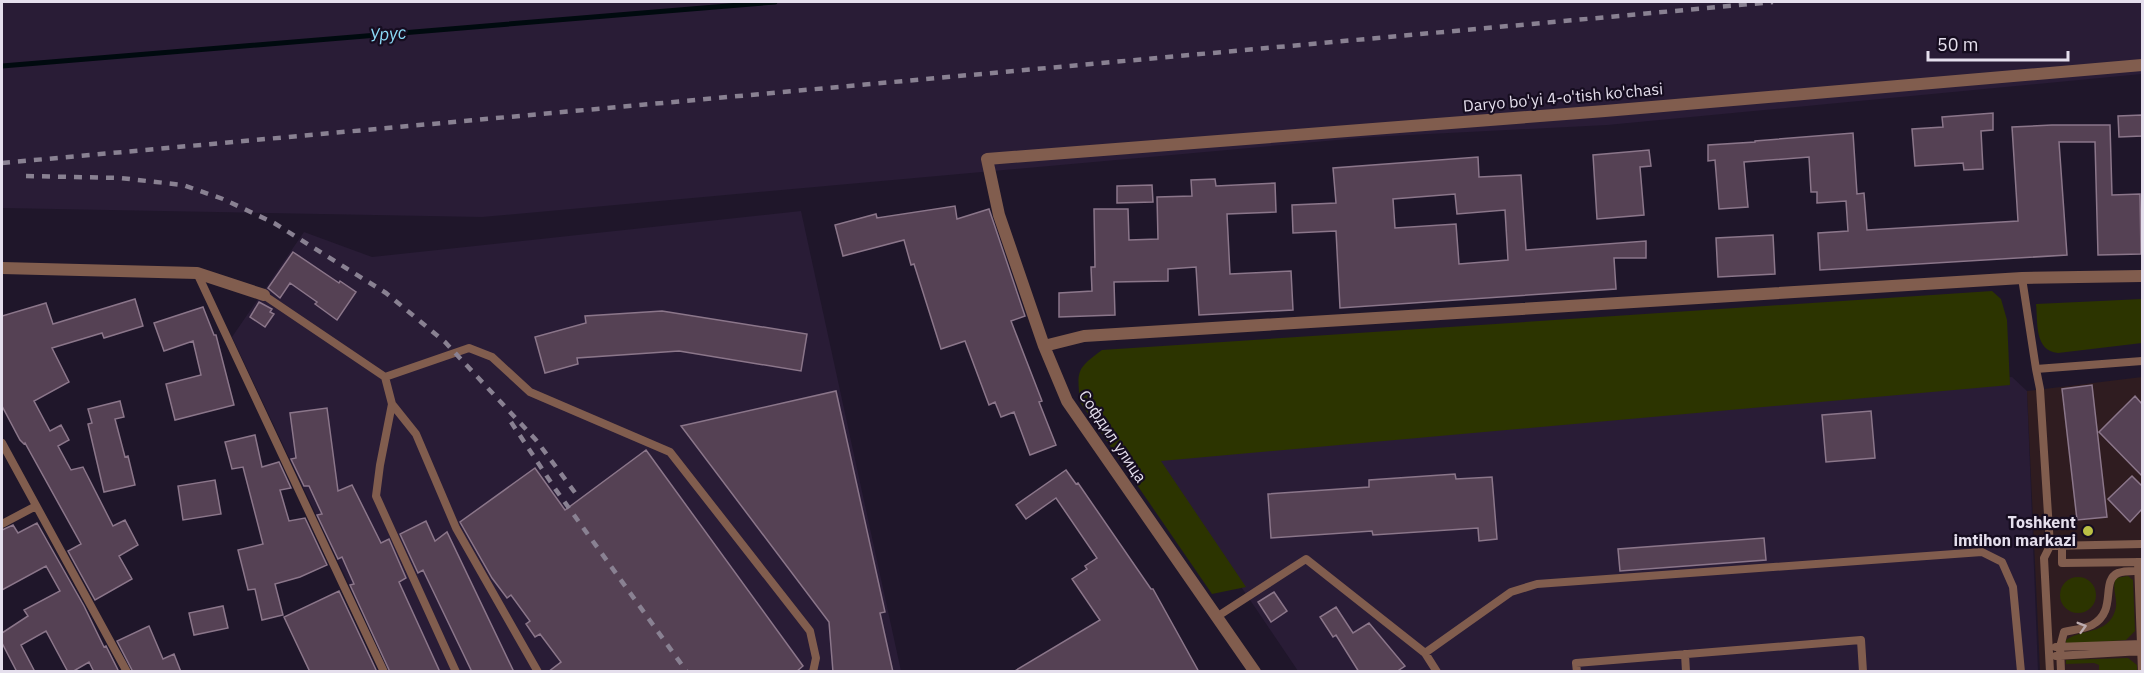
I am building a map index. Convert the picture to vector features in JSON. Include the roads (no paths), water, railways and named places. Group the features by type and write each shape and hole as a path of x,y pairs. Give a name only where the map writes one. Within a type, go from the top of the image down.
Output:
{"street":[{"name":"Daryo bo'yi 4-o'tish ko'chasi","path":"987,159 1593,112 2142,65"},
{"name":"Софдил улица","path":"987,159 999,215 1044,346 1067,401 1255,672"},
{"path":"2,268 197,273 266,296"},
{"path":"1044,346 1084,336 2022,278 2142,276"}],"lane":[{"path":"197,273 384,672"},
{"path":"2022,278 2040,389 2050,546 2044,558 2050,672"},
{"path":"266,296 385,377 392,404 416,434 456,528 538,672"},
{"path":"385,377 469,348 492,357 530,392 670,453 810,631 816,658 813,672"},
{"path":"2036,369 2142,361"},
{"path":"392,404 376,495 456,672"},
{"path":"2,443 126,672"},
{"path":"2,524 36,506"},
{"path":"2050,546 2142,544"},
{"path":"2062,547 2062,563 2140,566"},
{"path":"1425,653 1511,592 1537,584 1982,552 2001,562 2013,587 2021,672"},
{"path":"1218,616 1306,559 1425,653 1437,672"},
{"path":"2140,566 2142,672"},
{"path":"2061,672 2060,652 2064,633 2091,625 2106,611 2111,579 2119,573 2140,566"},
{"path":"1577,672 1576,663 1861,640 1863,672"},
{"path":"2049,652 2142,648"},
{"path":"1685,654 1686,672"}],"waterway":[{"name":"Урус","path":"2,66 775,2"}],"railway":[{"path":"2,163 1773,2"},
{"path":"26,176 120,178 183,185 223,199 274,223 386,293 445,342 536,440 579,498"},
{"path":"511,422 556,490 687,672"}],"place":[{"name":"Toshkent imtihon markazi","path":"2088,531"}]}
